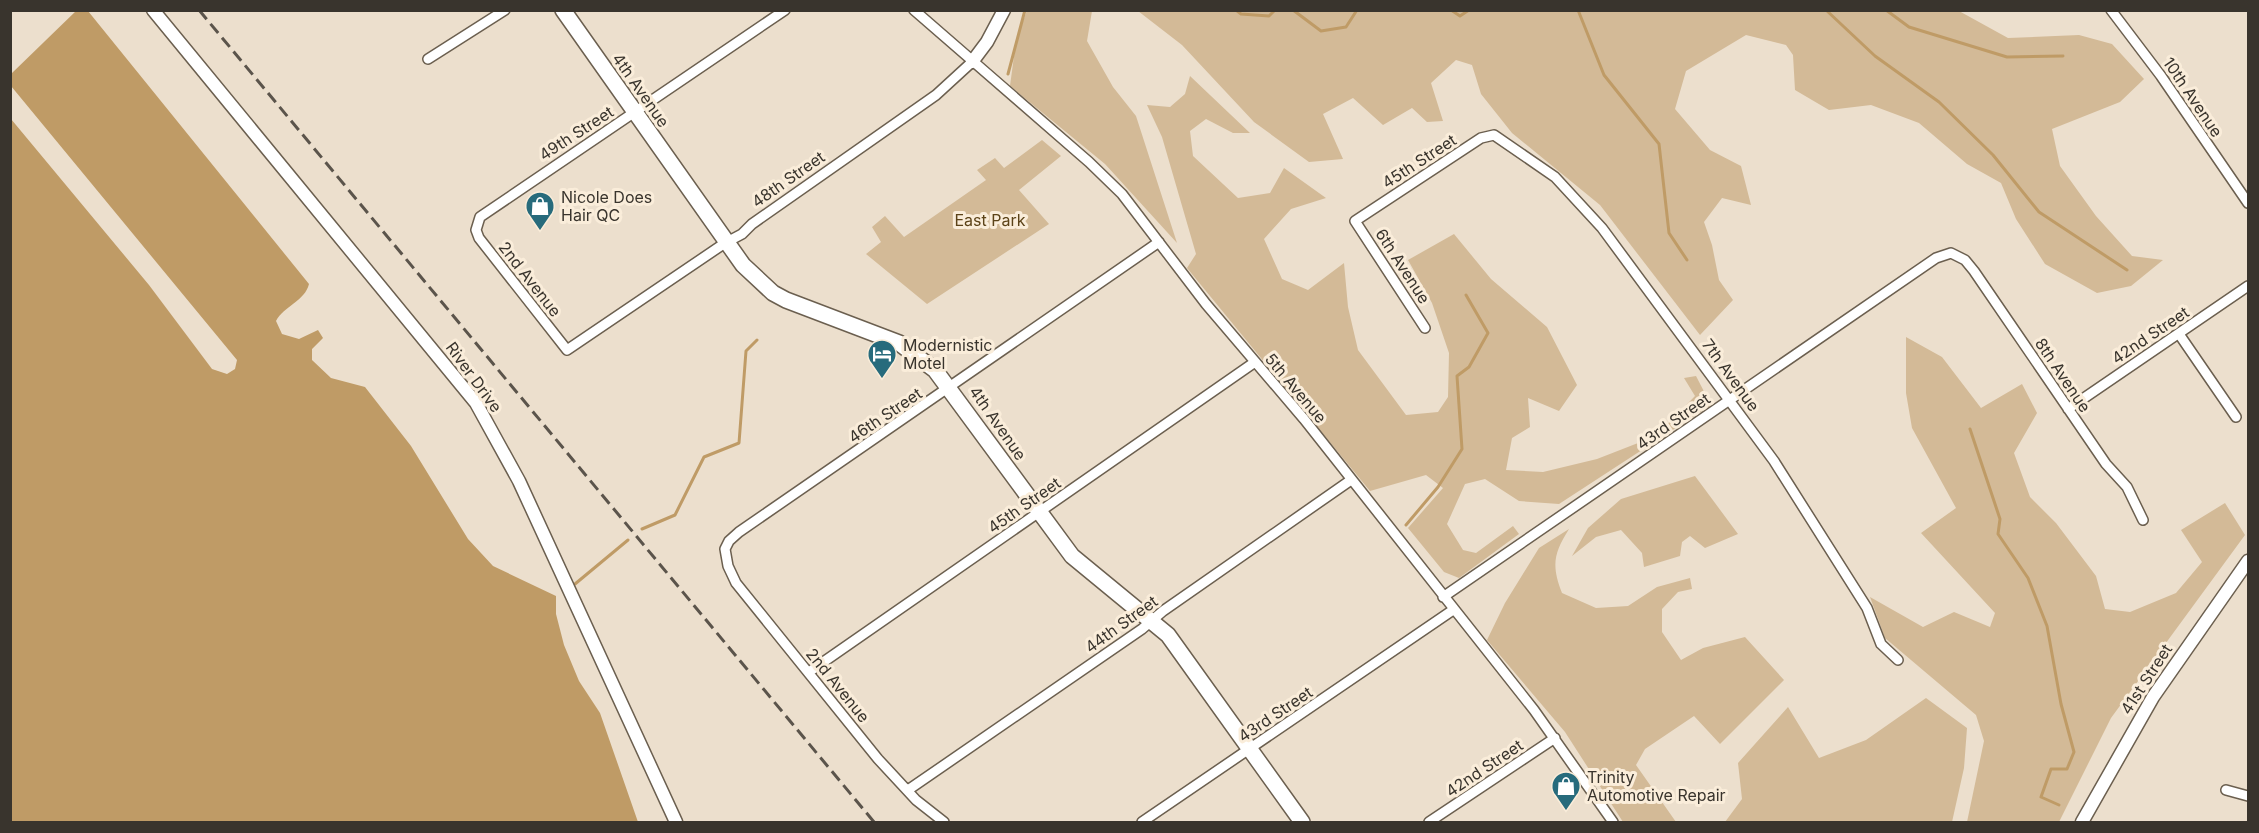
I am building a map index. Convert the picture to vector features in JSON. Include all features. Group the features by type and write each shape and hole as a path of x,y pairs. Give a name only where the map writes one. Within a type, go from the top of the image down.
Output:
{"main road":[{"name":"4th Avenue","path":"563,10 725,243 753,276 773,293 802,308 899,343 924,359 951,388 1072,556 1168,635 1302,822"}],"street":[{"name":"River Drive","path":"153,10 476,404 519,481 610,674 676,822"},
{"path":"428,59 505,10"},
{"name":"49th Street","path":"477,223 488,210 785,10"},
{"name":"5th Avenue","path":"914,10 1106,178 1351,480 1555,738 1613,822"},
{"name":"48th Street","path":"567,350 725,243 742,234 752,224 936,95 972,62 987,42 1004,10"},
{"name":"10th Avenue","path":"2111,10 2161,76 2248,203"},
{"name":"45th Street","path":"1355,221 1481,138 1489,135 1502,139"},
{"name":"7th Avenue","path":"1502,139 1571,191 1731,399 1774,461 1850,580 1876,626 1881,644 1898,660"},
{"name":"6th Avenue","path":"1355,221 1425,328"},
{"name":"2nd Avenue","path":"477,223 476,230 485,246 567,350"},
{"name":"46th Street","path":"725,555 729,541 739,532 951,388 1159,242"},
{"name":"43rd Street","path":"1443,597 1936,258 1951,253"},
{"name":"8th Avenue","path":"1951,253 1965,260 1974,271 2106,464 2127,487 2143,520"},
{"name":"42nd Street","path":"2068,409 2248,286"},
{"path":"2179,334 2236,417"},
{"name":"45th Street","path":"809,672 1256,362"},
{"name":"44th Street","path":"908,790 1351,480"},
{"name":"2nd Avenue","path":"725,555 736,583 908,790 944,822"},
{"name":"41st Street","path":"2082,822 2153,697 2248,561"},
{"name":"43rd Street","path":"1142,822 1453,609"},
{"name":"42nd Street","path":"1429,822 1555,738"},
{"path":"2226,790 2248,796"}],"green space":[{"path":"1027,10 1092,11 1087,41 1113,87 1136,116 1177,243 1105,164 1010,86 1016,41"},
{"path":"1138,11 1959,11 2008,38 2079,35 2112,44 2144,79 2120,102 2052,129 2060,166 2096,216 2132,256 2163,260 2131,286 2097,293 2045,264 2016,219 2001,183 1967,164 1919,123 1871,105 1829,110 1795,90 1793,55 1786,45 1746,35 1686,71 1675,109 1710,150 1741,166 1751,205 1722,198 1704,222 1712,245 1719,280 1733,300 1700,335 1600,205 1512,133 1481,94 1472,65 1456,60 1431,83 1443,121 1427,122 1412,108 1383,125 1353,98 1323,114 1343,159 1309,162 1254,122 1182,45"},
{"path":"1190,76 1250,133 1233,133 1206,119 1190,131 1193,156 1238,198 1270,193 1284,168 1326,198 1291,209 1264,239 1282,279 1308,290 1344,263 1348,307 1358,350 1406,415 1438,412 1448,397 1449,353 1432,303 1408,260 1454,234 1491,279 1547,327 1577,385 1559,411 1528,398 1530,427 1512,438 1506,470 1543,472 1597,459 1656,436 1695,396 1684,378 1696,376 1711,405 1559,504 1519,501 1485,479 1465,484 1447,524 1463,550 1476,553 1513,526 1519,534 1459,578 1444,572 1408,528 1443,488 1426,475 1370,491 1187,268 1196,254 1162,137 1147,105 1170,107 1185,94"},
{"name":"East Park","path":"1042,140 1061,156 1019,190 1049,224 927,304 866,254 881,242 872,227 885,216 904,237 986,180 977,170 995,158 1004,168"},
{"path":"1906,337 1942,357 1981,408 2022,384 2037,413 2014,453 2030,497 2056,523 2096,576 2105,609 2130,612 2176,593 2202,562 2181,530 2225,503 2245,535 2111,718 2059,822 1967,822 1984,741 1976,715 1885,638 1870,597 1923,627 1954,612 1990,627 1995,613 1921,533 1956,508 1912,428 1906,393"},
{"path":"1695,476 1738,534 1705,548 1690,536 1682,542 1680,556 1644,567 1642,553 1621,530 1596,537 1572,556 1588,528 1621,499"},
{"path":"1569,529 1557,552 1555,567 1562,593 1596,608 1628,606 1657,587 1690,578 1692,589 1678,592 1662,609 1662,632 1681,660 1703,648 1745,637 1784,680 1720,744 1694,716 1645,749 1636,765 1676,822 1623,822 1565,732 1487,640 1505,603 1539,548"},
{"path":"1926,698 1967,728 1964,768 1952,822 1725,822 1742,799 1738,763 1788,707 1819,758 1866,740"}],"shaded area":[{"path":"77,10 88,11 309,284 303,295 276,321 282,334 299,339 318,330 323,338 312,349 312,360 331,378 365,387 411,446 468,539 493,566 556,596 556,614 564,645 579,681 600,713 638,822 11,822 11,119 149,285 212,369 227,374 235,369 237,360 11,86 11,74"}],"waterway":[{"path":"1008,74 1025,10"},
{"path":"1236,10 1241,14 1269,16 1275,10"},
{"path":"1293,10 1321,31 1346,27 1357,10"},
{"path":"1451,10 1460,16 1469,10"},
{"path":"1578,10 1604,75 1659,144 1669,233 1687,260"},
{"path":"1826,10 1875,56 1939,102 1993,155 2039,212 2127,270"},
{"path":"1886,10 1909,27 2007,57 2063,56"},
{"path":"1406,525 1438,487 1462,449 1457,376 1469,367 1488,333 1466,295"},
{"path":"642,529 675,515 704,457 739,443 746,351 757,340"},
{"path":"1970,429 2000,519 1998,534 2028,578 2047,626 2061,704 2074,752 2067,769 2051,769 2041,797 2059,805"},
{"path":"575,584 628,540"}],"railway":[{"path":"199,10 874,822"}],"place":[{"name":"Nicole Does Hair QC","path":"540,232"},
{"name":"Modernistic Motel","path":"882,380"},
{"name":"Trinity Automotive Repair","path":"1566,812"}]}
